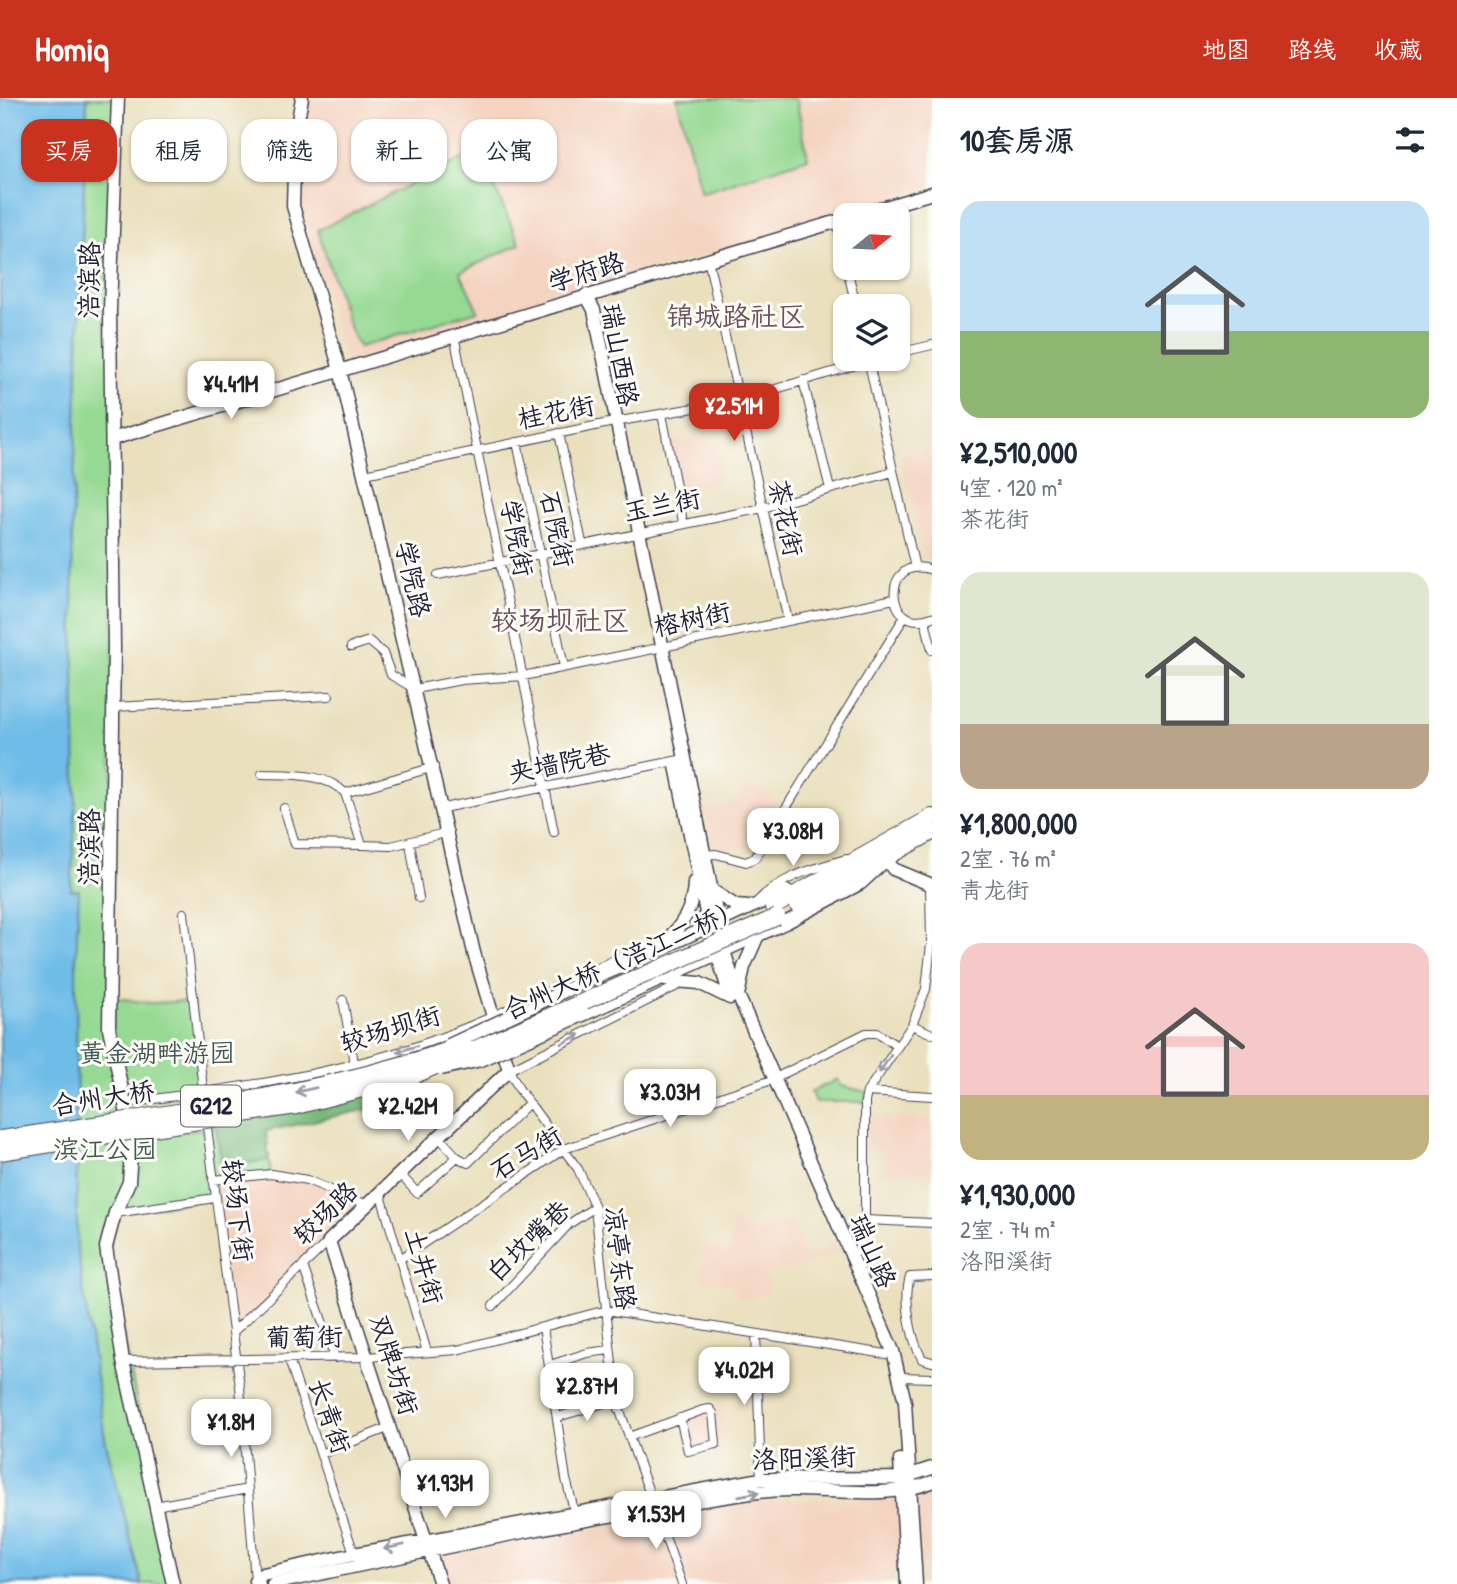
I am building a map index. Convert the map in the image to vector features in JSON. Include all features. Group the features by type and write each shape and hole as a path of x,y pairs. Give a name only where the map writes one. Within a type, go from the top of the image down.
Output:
{"highway":[{"name":"G212","path":"884,853 932,817"},
{"name":"G212","path":"884,853 932,832"},
{"name":"合州大桥（涪江二桥）","path":"416,1068 775,912 884,853"},
{"name":"合州大桥","path":"0,1139 292,1093 416,1068"},
{"name":"合州大桥","path":"0,1152 296,1106 416,1068"}],"main road":[{"name":"涪滨路","path":"118,98 110,310 114,707 109,1027 133,1156 129,1182 115,1213 106,1247 123,1361 173,1584"},
{"name":"学院路","path":"302,98 295,137 293,206 340,370 449,832 474,953 509,1070"},
{"path":"901,203 932,194"},
{"name":"学府路","path":"112,439 833,222"},
{"name":"瑞山西路","path":"586,295 720,953"},
{"path":"416,1068 472,1032 753,907 846,859 884,853"},
{"path":"884,853 893,869 931,885"},
{"path":"416,1068 481,1060 720,953 861,883 884,853"},
{"path":"653,952 679,928 690,912 699,858"},
{"name":"瑞山西路","path":"699,858 710,889 714,925"},
{"path":"710,889 736,906 753,907"},
{"path":"661,980 713,987 734,996 758,935"},
{"name":"瑞山路","path":"720,953 734,996 886,1354 898,1403 916,1584"},
{"name":"较场路","path":"329,1241 509,1070"},
{"name":"瑞山路","path":"770,1080 851,1255 901,1377 905,1402 908,1584"},
{"name":"双牌坊街","path":"329,1241 440,1584"},
{"path":"905,1484 932,1468"},
{"name":"洛阳溪街","path":"257,1583 262,1574 356,1560 655,1504 761,1479 905,1484"},
{"path":"905,1484 932,1482"},
{"name":"洛阳溪街","path":"428,1546 575,1514 762,1492 905,1484"},
{"name":"洛阳溪街","path":"273,1584 356,1560"}],"street":[{"name":"茶花街","path":"708,259 788,621"},
{"name":"学院街","path":"454,335 554,832"},
{"path":"910,351 932,345"},
{"name":"桂花街","path":"365,474 613,422 739,400 833,371"},
{"path":"873,371 915,568"},
{"path":"803,380 830,489"},
{"path":"662,414 683,522"},
{"path":"559,433 582,543"},
{"name":"石院街","path":"517,442 564,667"},
{"name":"玉兰街","path":"438,575 634,532 763,508 893,472"},
{"path":"932,570 915,568 900,576 894,591 894,599 905,616 929,619 932,650"},
{"name":"榕树街","path":"415,689 461,680 523,676 894,599"},
{"path":"699,858 716,854 737,862 755,859 905,616"},
{"path":"351,647 369,641 383,653 391,675 415,689"},
{"path":"114,707 329,696"},
{"name":"夹墙院巷","path":"443,808 679,760"},
{"path":"345,793 434,767"},
{"path":"262,774 308,776 335,783 345,793 362,845"},
{"path":"284,808 295,844 410,843 449,832"},
{"path":"410,843 419,898"},
{"path":"851,1255 858,1250 865,1220 867,1092 912,1025 929,978 931,885"},
{"name":"较场下街","path":"184,913 215,1198 237,1359 257,1583"},
{"name":"较场坝街","path":"125,1103 286,1080 410,1048 493,1015 634,951 653,952"},
{"path":"509,1070 685,982"},
{"path":"343,1000 354,1063"},
{"path":"912,1025 932,1034"},
{"name":"石马街","path":"400,1259 565,1149 770,1080 866,1032 877,1033 897,1046"},
{"name":"凉亭东路","path":"509,1070 529,1103 565,1149 586,1184 594,1207 617,1400 682,1584"},
{"path":"867,1092 932,1096"},
{"path":"439,1137 457,1157 468,1163 529,1103"},
{"path":"400,1174 418,1193 457,1157"},
{"path":"213,1180 246,1175 283,1176 307,1180 366,1205"},
{"name":"土井街","path":"380,1192 428,1352"},
{"path":"115,1213 215,1198"},
{"name":"白坟嘴巷","path":"493,1306 569,1224 594,1207"},
{"path":"865,1220 932,1223"},
{"name":"较场路","path":"233,1332 329,1241"},
{"path":"303,1266 335,1358"},
{"path":"932,1276 910,1277 907,1290 915,1347 922,1359 932,1362"},
{"path":"606,1310 886,1354"},
{"name":"葡萄街","path":"123,1361 289,1360 428,1352 479,1346 606,1310"},
{"path":"543,1327 566,1479 575,1514"},
{"path":"756,1334 761,1479"},
{"path":"550,1365 587,1353 610,1350"},
{"name":"长青街","path":"289,1360 356,1560"},
{"path":"901,1377 932,1378"},
{"path":"558,1417 607,1402"},
{"path":"629,1437 680,1418 706,1409 712,1410 716,1444 688,1451 680,1418"},
{"path":"321,1454 390,1427"},
{"path":"155,1506 248,1489"}],"shaded area":[{"path":"309,98 932,98 932,186 875,203 833,203 833,216 345,362 300,205 301,182 337,182 337,119 305,119"},
{"path":"712,435 721,482 677,492 668,443"},
{"path":"932,448 932,558 924,556 900,456"},
{"path":"748,782 778,801 753,846 744,850 712,847 705,810 735,803"},
{"path":"865,1117 932,1118 932,1174 887,1172 887,1150 865,1150"},
{"path":"246,1175 307,1180 367,1205 233,1332 213,1180"},
{"path":"792,1221 807,1257 837,1243 840,1250 801,1267 766,1272 769,1294 742,1300 728,1284 700,1281 704,1247 729,1251 733,1222 756,1231"},
{"path":"724,1402 726,1438 717,1442 719,1451 687,1457 680,1418"},
{"path":"932,1490 932,1567 892,1567 893,1581 882,1584 449,1584 440,1557 762,1500 901,1499"}],"green space":[{"name":"滨江公园","path":"87,98 118,98 110,997 150,1003 193,1001 203,1093 125,1103 132,1138 264,1120 271,1174 214,1180 215,1198 115,1213 106,1247 173,1584 142,1584 105,1439 77,1248 76,958 79,891 71,891 76,798 72,538 84,182 117,182 117,119 86,119"},
{"path":"677,98 796,98 808,158 701,193"},
{"path":"461,159 461,182 492,182 520,244 460,272 478,311 359,347 348,325 318,230 415,182 447,182 447,166"},
{"path":"838,1079 841,1086 867,1092 865,1102 815,1102 811,1092"},
{"path":"386,1084 392,1104 266,1131 269,1160 222,1167 215,1118"}],"water":[{"path":"0,98 87,98 86,119 21,119 21,182 84,182 72,538 76,798 71,890 79,890 76,958 77,1248 105,1439 142,1584 0,1584"}],"district":[{"name":"锦城路社区","path":"736,316"},
{"name":"较场坝社区","path":"560,620"}],"park label":[{"name":"黄金湖畔游园","path":"157,1053"}]}
